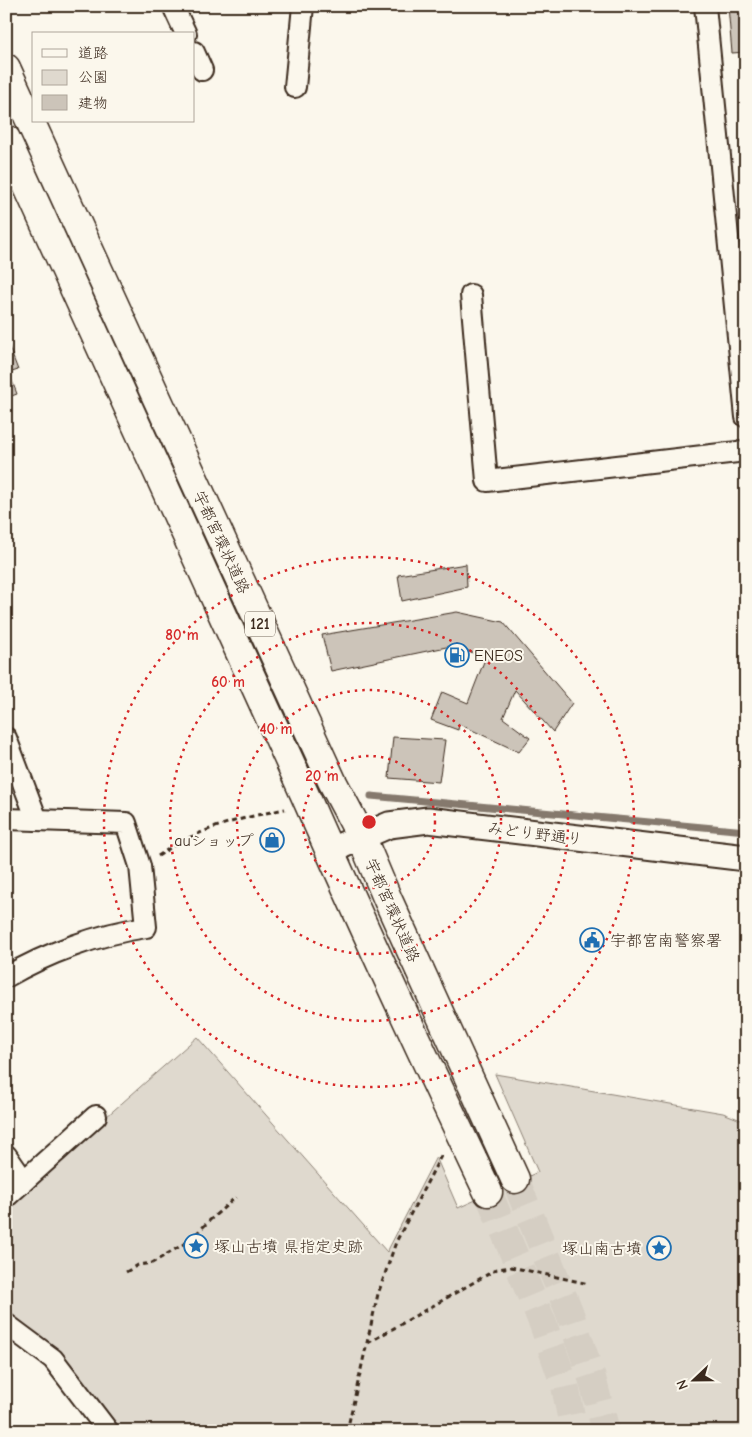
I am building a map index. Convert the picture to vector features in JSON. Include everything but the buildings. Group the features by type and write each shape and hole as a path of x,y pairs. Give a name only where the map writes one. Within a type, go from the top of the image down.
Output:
{"highway":[{"name":"宇都宮環状道路","path":"6,68 332,781 361,836 388,900 515,1179"},
{"name":"宇都宮環状道路","path":"6,139 310,805 329,851 488,1192"}],"street":[{"path":"173,6 185,32"},
{"path":"295,87 303,6"},
{"path":"705,6 743,345 746,417"},
{"path":"195,54 202,70"},
{"path":"470,295 486,481 746,451"},
{"path":"6,738 37,820"},
{"path":"6,819 126,823 140,866 146,927 92,939 35,962 6,977"},
{"name":"みどり野通り","path":"329,851 361,836 389,826 428,820 746,858"},
{"path":"6,1197 96,1116"},
{"path":"6,1155 24,1180"},
{"path":"6,1324 53,1359 108,1431"}],"path":[{"path":"140,874 165,850 203,831 236,820 310,805"},
{"path":"347,1431 378,1294 396,1242 444,1150"},
{"path":"126,1272 138,1265 152,1263 189,1241 236,1197"},
{"path":"367,1343 497,1268 510,1267 589,1284"}],"green space":[{"path":"197,1037 387,1252 436,1157 458,1208 538,1172 495,1074 723,1113 746,1122 746,1431 113,1431 6,1316 6,1205"}],"waterway":[{"path":"371,796 746,831"}],"tunnel":[{"path":"515,1179 569,1311 592,1378 606,1431"},
{"path":"488,1192 543,1324 565,1386 574,1431"}],"place":[{"name":"ENEOS","path":"457,655"},
{"name":"auショップ","path":"272,840"},
{"name":"宇都宮南警察署","path":"592,940"},
{"name":"塚山古墳 県指定史跡","path":"196,1246"},
{"name":"塚山南古墳","path":"659,1248"}]}
